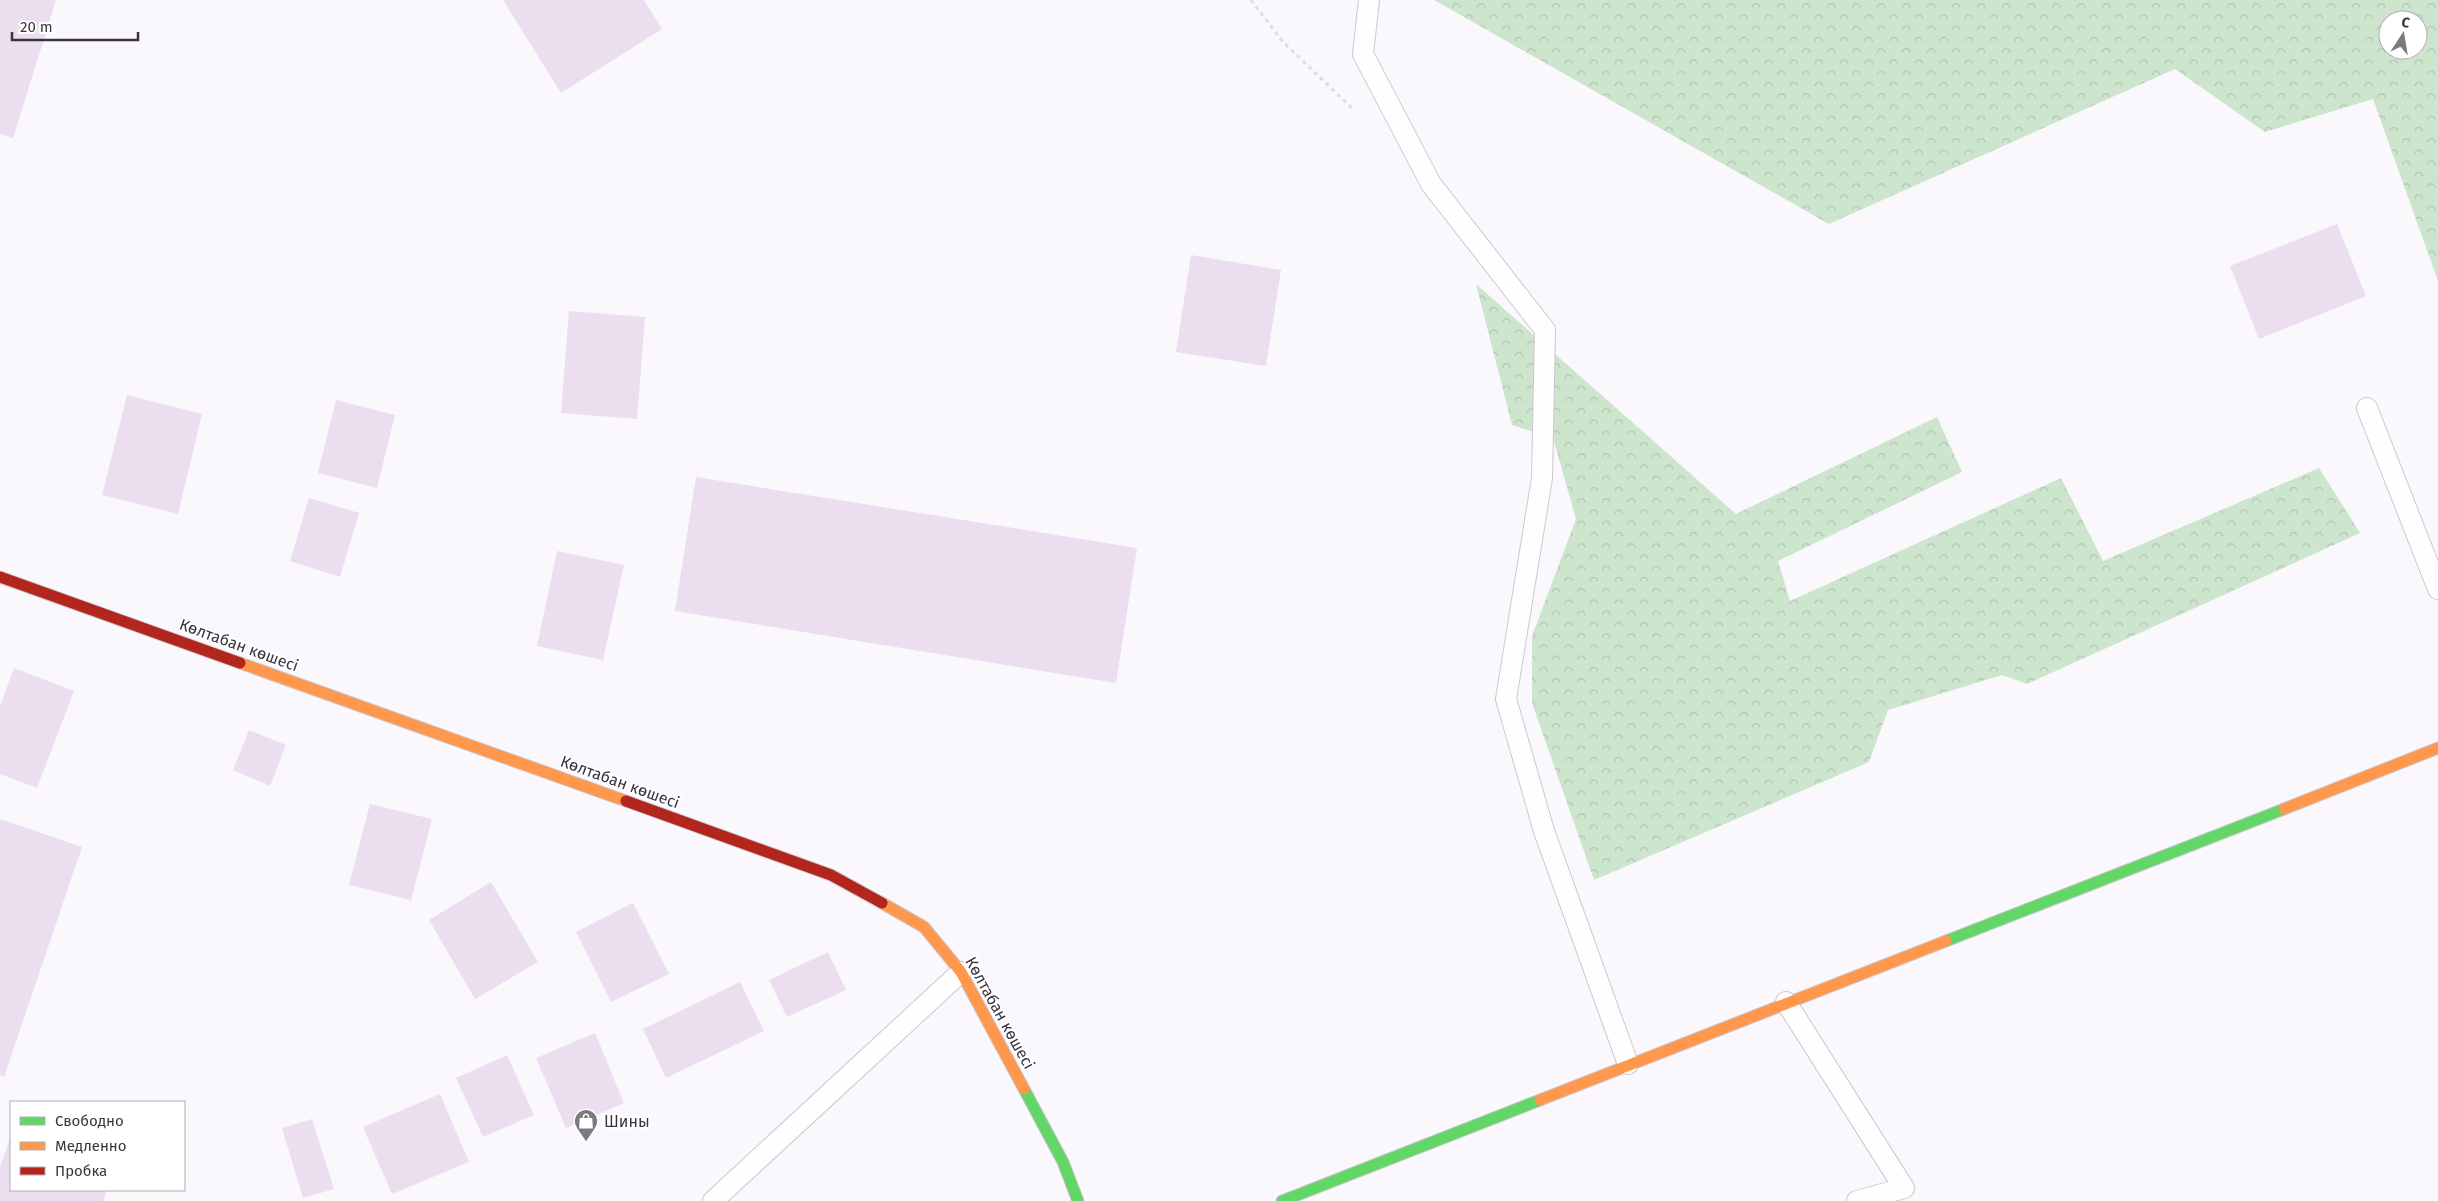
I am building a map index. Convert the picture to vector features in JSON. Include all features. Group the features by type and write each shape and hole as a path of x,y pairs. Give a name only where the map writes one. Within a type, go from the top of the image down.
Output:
{"street":[{"name":"Көлтабан көшесі","path":"0,577 831,875 924,927 962,972 1063,1162 1078,1201"},
{"path":"1282,1201 2438,748"}],"lane":[{"path":"1369,0 1362,54 1431,184 1545,330 1542,478 1506,699 1544,831 1628,1064"},
{"path":"2367,408 2438,589"},
{"path":"713,1201 962,972"},
{"path":"1786,1002 1910,1194 1857,1201"}],"path":[{"path":"1251,0 1283,42 1354,110"}],"green space":[{"path":"1434,0 2438,0 2438,281 2373,99 2265,132 2175,69 1829,224"},
{"path":"1476,284 1736,514 1937,417 1962,472 1778,561 1790,601 2061,478 2103,561 2319,468 2360,533 2027,684 2002,675 1888,710 1869,762 1594,880 1532,703 1532,636 1576,519 1553,438 1512,425"}],"building":[{"path":"0,0 56,0 13,138 0,134"},
{"path":"503,0 644,0 662,29 561,93"},
{"path":"2337,224 2366,296 2259,339 2230,266"},
{"path":"1191,255 1281,270 1266,366 1176,352"},
{"path":"569,311 645,317 637,419 561,413"},
{"path":"127,395 202,414 178,514 102,495"},
{"path":"336,400 395,415 377,488 318,473"},
{"path":"696,477 1137,548 1116,683 675,611"},
{"path":"309,498 359,513 340,577 290,561"},
{"path":"557,551 624,565 603,660 537,646"},
{"path":"14,668 74,691 37,788 0,774 0,706"},
{"path":"249,730 286,745 270,786 233,770"},
{"path":"370,804 432,819 411,900 349,885"},
{"path":"0,819 82,847 4,1077 0,1075"},
{"path":"491,882 538,962 475,999 429,920"},
{"path":"633,903 669,974 611,1002 576,932"},
{"path":"828,952 846,990 787,1017 769,980"},
{"path":"740,982 764,1031 666,1078 643,1029"},
{"path":"595,1033 624,1103 566,1128 536,1058"},
{"path":"507,1055 534,1115 483,1137 456,1078"},
{"path":"440,1094 469,1162 392,1194 363,1127"},
{"path":"312,1119 334,1189 303,1198 282,1128"},
{"path":"10,1139 10,1191 107,1191 103,1201 0,1201 0,1167"}],"traffic: fast":[{"path":"1946,941 2284,809"},
{"path":"1024,1089 1063,1162 1078,1201"},
{"path":"1282,1201 1540,1100"}],"traffic: slow":[{"path":"240,663 626,801"},
{"path":"2284,809 2438,748"},
{"path":"882,903 924,927 961,972 1024,1089"},
{"path":"1540,1100 1946,941"}],"traffic: jam":[{"path":"0,577 240,663"},
{"path":"626,801 831,875 882,903"}],"place":[{"name":"Шины","path":"586,1142"}]}
